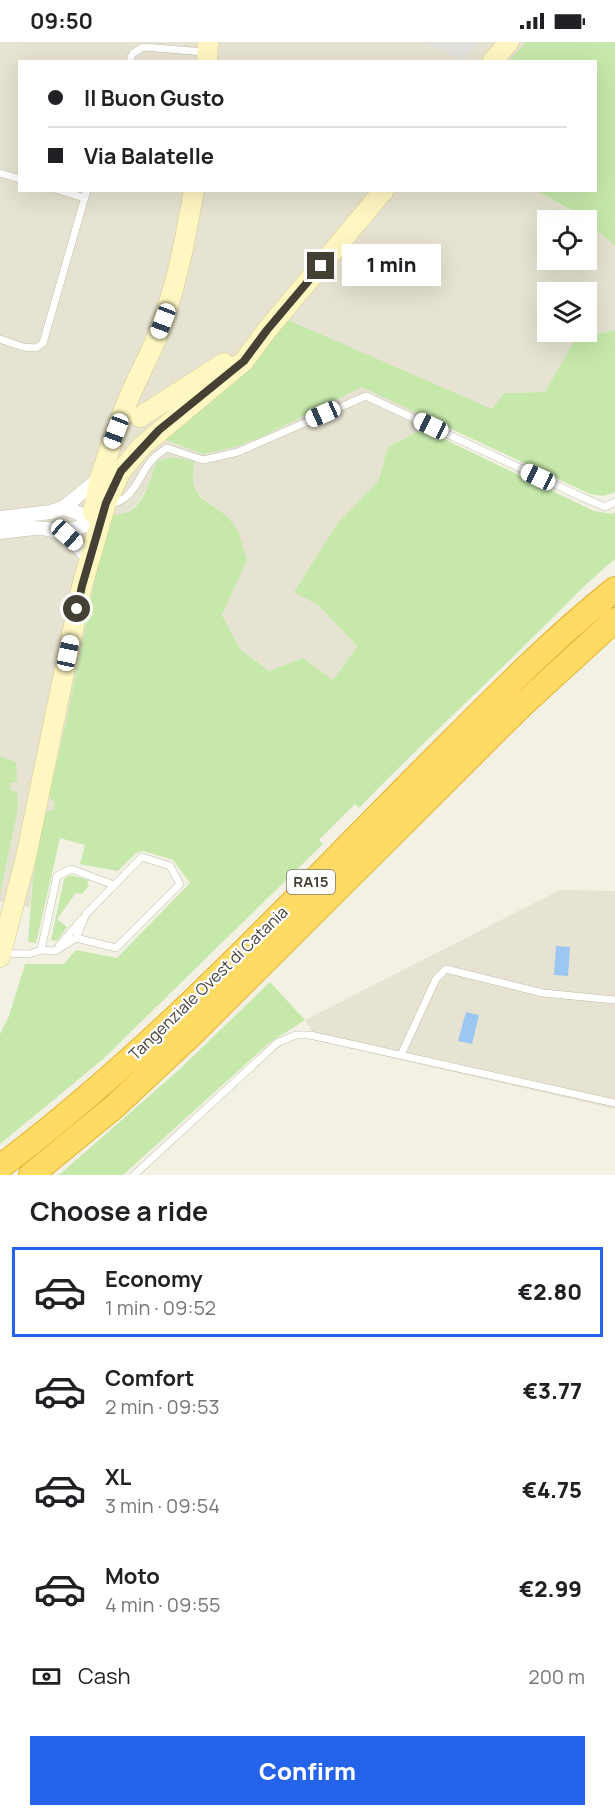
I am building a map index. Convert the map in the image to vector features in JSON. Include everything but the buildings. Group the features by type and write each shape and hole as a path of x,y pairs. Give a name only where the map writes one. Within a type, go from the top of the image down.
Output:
{"highway":[{"name":"Tangenziale Ovest di Catania","path":"0,1167 99,1088 177,1016 504,689 615,589"},
{"name":"Tangenziale Ovest di Catania","path":"31,1175 114,1107 192,1034 521,706 615,620"}],"main road":[{"path":"494,60 509,42"},
{"path":"194,192 180,260 156,339 145,388 140,417 149,428 150,433 144,444 131,449 124,447 117,438 117,428 127,417 140,417 229,360 267,330"},
{"path":"82,586 84,553 121,471 144,444 244,361 267,330 382,192"},
{"path":"1,955 26,857 82,586 99,520 100,478 125,404 156,339"},
{"path":"145,388 155,399 165,401"}],"street":[{"path":"0,518 51,512 63,508 100,478"},
{"path":"63,508 99,520"},
{"path":"54,529 80,527 99,520"},
{"path":"0,532 46,527 67,535 84,553"}],"lane":[{"path":"130,60 132,54 142,44 207,52"},
{"path":"0,173 18,178"},
{"path":"0,339 23,347 36,348 44,343 86,194"},
{"path":"99,520 116,503 129,496 151,462 167,448 203,460 238,452 366,396 605,507 615,502"},
{"path":"55,951 86,914 142,857 170,866 180,884 116,948 76,938"},
{"path":"41,950 57,876 71,868 114,885"},
{"path":"1,955 29,954 41,950 55,951 76,938 86,914"},
{"path":"401,1055 436,979 446,969 543,993 615,1000"},
{"path":"134,1175 277,1043 288,1037 310,1035 615,1103"}],"shaded area":[{"path":"0,42 526,42 511,60 18,60 18,192 539,192 569,210 537,210 537,270 597,270 597,230 615,246 615,330 597,334 597,282 537,282 537,342 573,342 545,392 504,393 493,410 423,429 388,447 378,481 337,524 295,591 318,605 357,646 333,680 303,658 270,671 240,649 222,615 247,559 226,515 202,498 193,484 194,461 156,461 149,483 138,503 128,512 68,713 49,795 55,803 53,810 45,813 30,907 0,902"},
{"path":"420,42 478,42 464,60"},
{"path":"560,890 615,891 615,1109 318,1041 305,1020"}],"green space":[{"path":"526,42 615,42 615,246 597,230 597,210 571,210 539,192 597,192 597,60 510,60"},
{"path":"288,320 492,409 504,393 545,392 573,342 597,342 597,334 615,330 615,492 603,496 590,494 362,387 263,436 235,447 203,454 164,439 254,359"},
{"path":"423,429 594,511 612,514 615,512 615,559 578,592 359,808 355,804 319,840 323,844 102,1060 0,1144 0,1034 9,1016 25,964 64,964 76,950 117,958 190,883 173,860 143,851 136,853 118,871 80,864 85,845 60,838 36,943 28,942 33,877 45,813 53,810 55,803 49,796 108,516 128,512 134,508 143,497 156,462 170,457 194,461 193,484 201,498 226,515 238,530 247,560 222,615 240,649 269,671 303,658 333,680 357,646 318,605 294,592 337,524 378,481 388,447"},
{"path":"0,756 16,762 17,782 10,783 11,791 17,791 18,808 0,894"},
{"path":"70,875 89,880 87,884 89,886 82,894 76,893 57,919 67,927 57,941 51,940 64,879"},
{"path":"270,982 305,1020 269,1043 123,1175 59,1175 180,1069"}],"water":[{"path":"556,946 570,947 568,976 554,975"},
{"path":"466,1012 479,1015 472,1044 458,1041"}],"route":[{"path":"77,609 106,503 121,471 159,430 244,361 321,266"}]}
